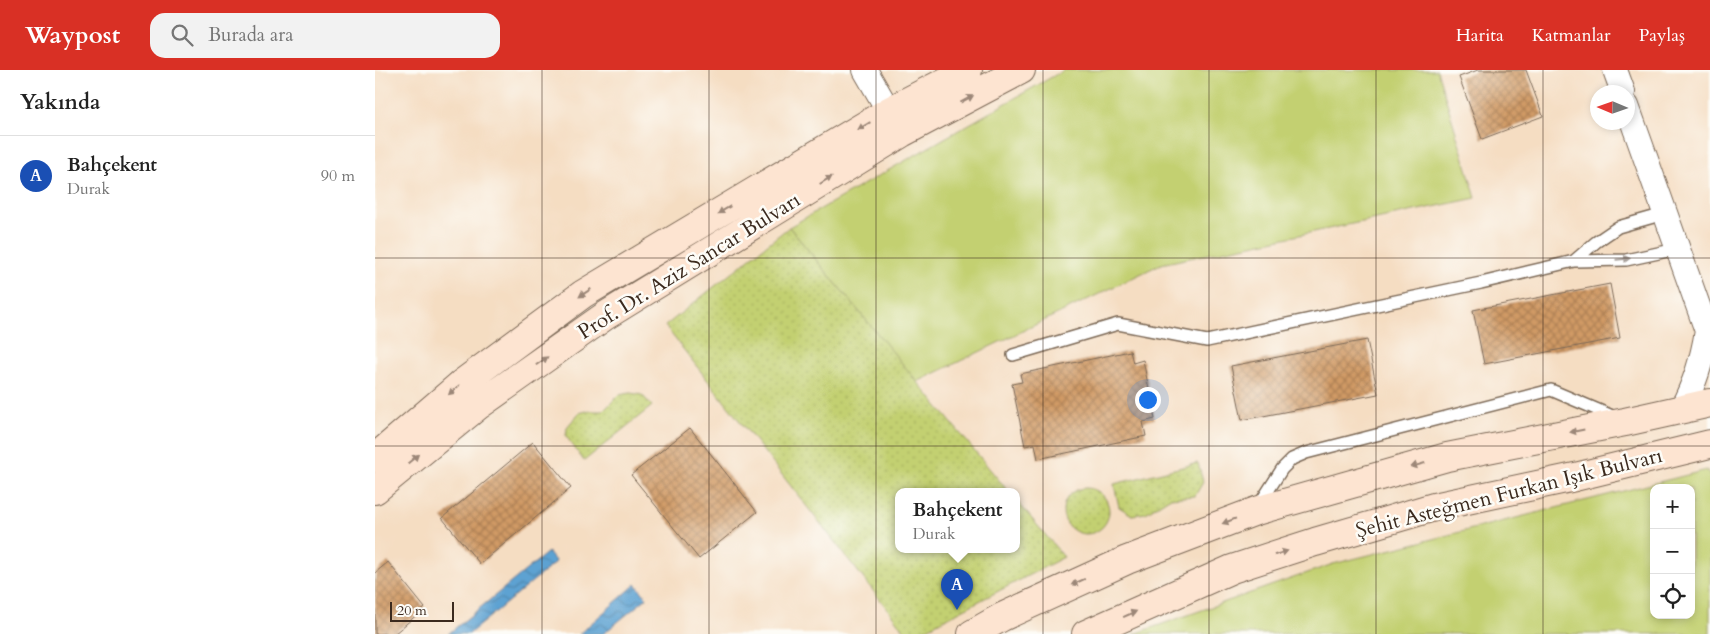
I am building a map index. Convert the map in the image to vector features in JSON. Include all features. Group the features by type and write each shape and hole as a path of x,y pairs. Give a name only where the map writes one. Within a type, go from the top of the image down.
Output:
{"street":[{"path":"865,70 895,122"},
{"name":"Prof. Dr. Aziz Sancar Bulvarı","path":"375,490 479,404 605,316 895,122 968,70"},
{"name":"Prof. Dr. Aziz Sancar Bulvarı","path":"375,458 461,384 583,294 895,122 1021,70"},
{"path":"1615,70 1620,85"},
{"path":"1635,129 1664,214 1709,333 1700,369 1681,410"},
{"name":"Şehit Asteğmen Furkan Işık Bulvarı","path":"972,634 1002,617 1127,560 1256,511 1447,456 1625,422 1710,403"},
{"name":"Şehit Asteğmen Furkan Işık Bulvarı","path":"1086,634 1232,569 1315,542 1434,507 1575,477 1710,444"}],"lane":[{"path":"1574,261 1596,242 1618,227 1664,214"},
{"path":"1013,355 1118,324 1207,341 1481,283 1574,261 1626,260 1677,249"},
{"path":"1256,511 1282,470 1292,459 1306,453 1551,390 1625,422"}],"green space":[{"path":"1064,70 1437,70 1476,198 1161,264 917,382 789,227"},
{"path":"789,227 1006,488 895,488 895,553 1020,553 1020,505 1064,557 916,634 907,634 665,326"},
{"path":"630,393 642,395 652,406 584,461 566,436 567,427 579,413 603,411 619,395"},
{"path":"1198,463 1203,482 1195,496 1169,498 1146,513 1132,515 1119,507 1114,484"},
{"path":"1707,470 1710,476 1710,634 1134,634 1333,564 1650,484 1650,619 1695,619 1695,484 1651,484"},
{"path":"1086,488 1099,492 1105,498 1109,511 1105,524 1099,530 1086,534 1073,530 1067,524 1063,511 1067,498 1073,492"}],"water":[{"path":"548,552 556,562 469,634 448,634"},
{"path":"636,584 647,598 603,634 579,634"}],"building":[{"path":"1478,70 1526,70 1543,116 1482,139 1459,77"},
{"path":"1610,284 1620,338 1484,364 1473,310"},
{"path":"1367,340 1378,394 1242,420 1231,366"},
{"path":"1130,351 1133,363 1143,360 1155,419 1143,422 1146,436 1038,459 1035,444 1025,446 1012,384 1022,382 1020,374"},
{"path":"690,428 757,512 699,559 631,475"},
{"path":"533,442 571,488 480,564 442,518"},
{"path":"388,562 425,608 394,634 375,634 375,573"}],"place":[{"name":"Bahçekent","path":"957,610"}]}
